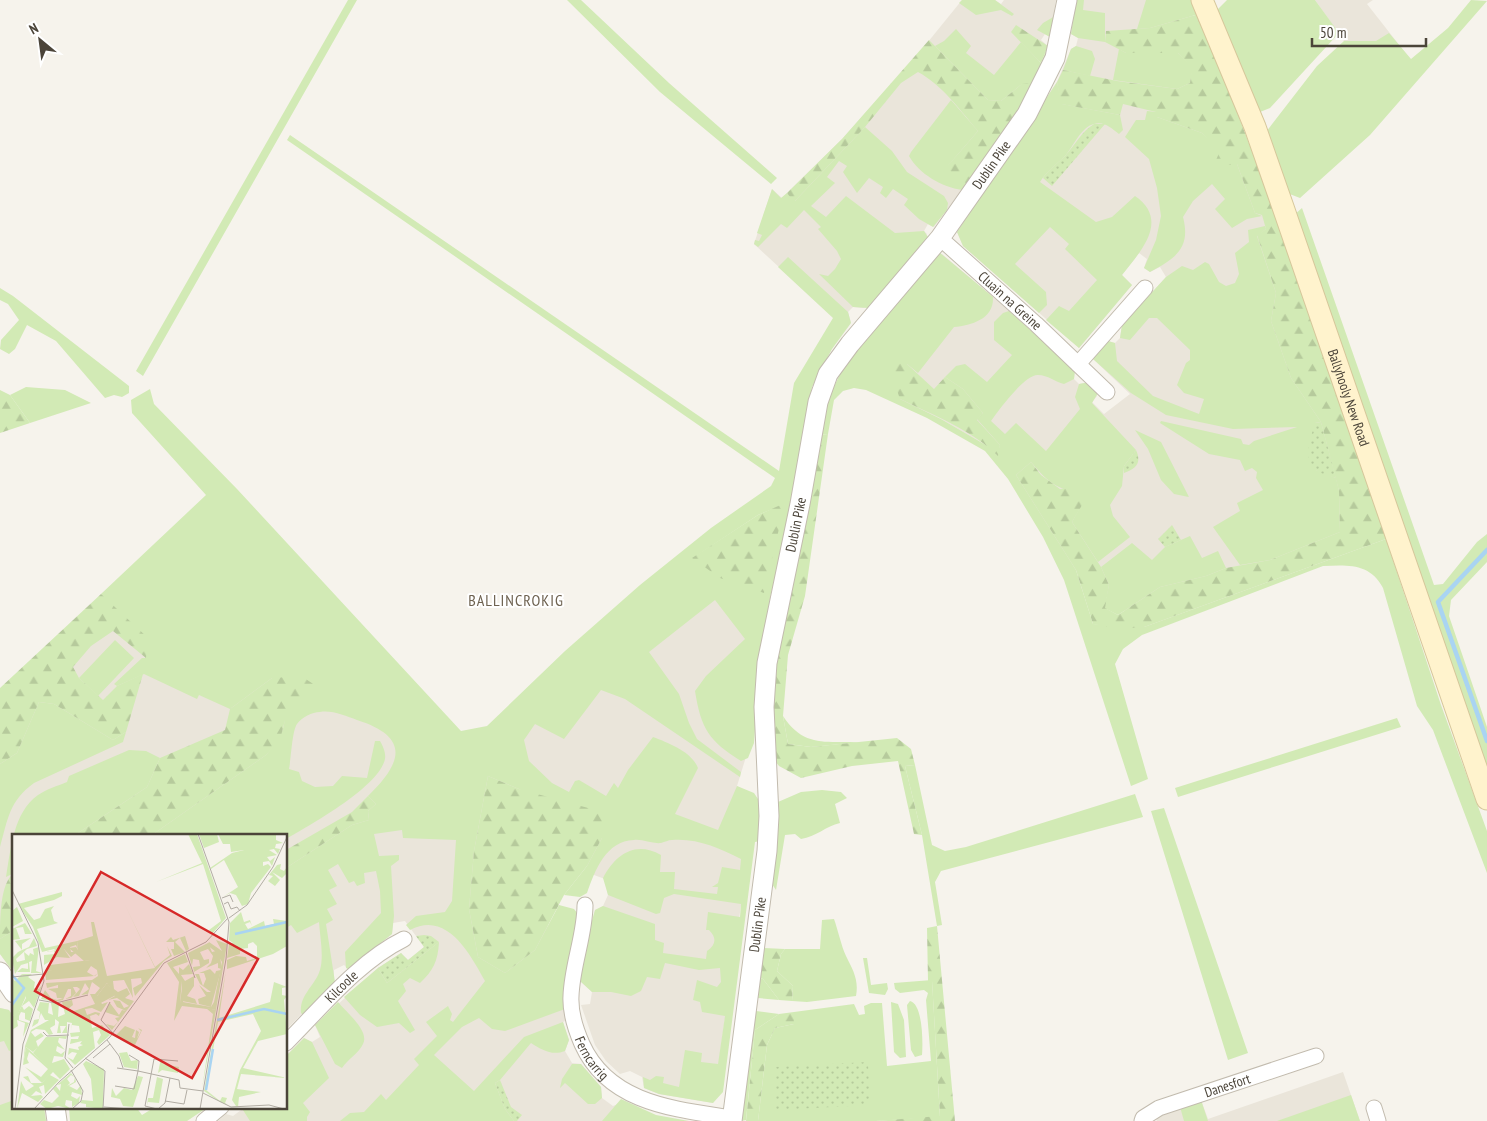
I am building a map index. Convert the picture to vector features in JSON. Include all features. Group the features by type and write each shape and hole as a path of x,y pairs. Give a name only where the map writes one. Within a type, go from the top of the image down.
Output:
{"main road":[{"name":"Ballyhooly New Road","path":"1202,0 1255,127 1487,799"}],"street":[{"name":"Dublin Pike","path":"732,1120 767,851 769,816 764,707 767,663 800,504 818,402 828,374 850,344 940,238 1027,114 1055,58 1067,0"},
{"name":"Cluain na Greine","path":"940,238 1107,392"},
{"path":"1078,364 1145,288"},
{"name":"Ferncarrig","path":"585,905 572,988 571,1014 584,1049 595,1066 620,1088 659,1106 732,1120"},
{"name":"Kilcoole","path":"288,1042 346,983 386,949 404,939"},
{"path":"0,972 12,990"},
{"name":"Danesfort","path":"1142,1121 1143,1118 1158,1108 1316,1056"},
{"path":"55,1108 57,1121"},
{"path":"204,1121 220,1108"}],"shaded area":[{"path":"962,0 995,0 1001,4 1004,0 1056,0 1050,37 1045,34 1041,40 1048,46 971,178 934,227 928,224 924,231 927,234 864,308 853,307 848,312 851,323 833,317 754,244 772,189 782,198 842,139 919,53"},
{"path":"1076,0 1187,0 1380,541 1144,627 1076,570 991,448 941,419 868,385 942,254 1025,324 1075,370 1074,379 1079,384 1090,382 1097,396 1092,402 1104,414 1130,394 1093,359 1108,341 1115,343 1120,338 1122,325 1166,277 1160,267 1150,272 1144,268 1147,259 1139,253 1122,275 1132,285 1079,348 963,246 957,232 1057,82 1071,49 1076,46 1078,38 1071,34"},
{"path":"1315,0 1373,0 1367,4 1411,60 1344,41"},
{"path":"227,502 449,735 502,733 775,551 745,760 737,786 749,793 749,849 713,1103 659,1094 644,1088 642,1077 630,1071 620,1074 606,1061 595,1045 581,1005 590,1004 592,992 580,981 595,910 603,906 608,895 605,879 594,875 519,789 567,1020 563,1022 569,1040 565,1051 572,1063 581,1064 601,1087 602,1098 613,1106 618,1104 637,1121 218,1121 226,1114 233,1116 241,1108 288,1108 288,1054 304,1038 312,1042 320,1037 315,1025 378,968 401,953 408,960 424,947 405,921 393,923 392,934 348,969 344,965 334,970 334,980 288,1028 288,834 12,834 12,970 0,954 0,704"},
{"path":"0,1008 9,1010 12,1015 12,1108 44,1108 46,1121 0,1121"},
{"path":"1343,1072 1360,1121 1157,1121 1155,1116 1201,1100 1208,1119"}],"green space":[{"path":"348,0 357,0 143,376 136,371"},
{"path":"567,0 581,0 669,83 777,178 771,184 660,92"},
{"path":"962,0 995,0 1014,14 1012,16 1001,10 976,15 959,3"},
{"path":"1076,0 1084,0 1083,10 1105,13 1105,42 1078,38 1071,34"},
{"path":"1146,0 1193,0 1199,14 1150,28 1137,29"},
{"path":"1227,0 1315,0 1339,33 1270,108 1260,112 1217,10"},
{"path":"1471,0 1487,1 1370,135 1300,198 1287,193 1266,132 1317,66 1344,41 1376,41 1389,33 1411,59 1448,28"},
{"path":"1199,14 1274,208 1386,539 1144,627 1120,629 1093,624 1076,570 1016,475 1031,462 1041,475 1060,489 1082,487 1088,495 1072,522 1101,567 1109,585 1105,608 1118,615 1160,587 1206,576 1226,568 1270,560 1340,532 1339,491 1321,422 1291,378 1271,321 1276,293 1257,235 1266,229 1262,215 1255,213 1237,164 1213,167 1220,151 1202,133 1157,117 1156,112 1123,104 1120,115 1061,104 1057,82 1063,70 1117,81 1177,89 1190,83 1192,67 1178,53 1126,53 1105,42 1106,31 1150,28"},
{"path":"1055,16 1050,37 1037,30 1043,23"},
{"path":"1016,25 1048,46 1041,63 1011,32"},
{"path":"956,29 971,46 966,53 994,75 1021,42 1041,63 1048,46 1051,49 1037,85 962,190 939,183 925,174 913,163 909,156 911,152 951,100 978,131 946,168 1022,84 1001,101 988,100 935,46 944,41"},
{"path":"929,40 988,100 1001,101 1022,84 1034,83 1004,133 967,184 946,168 978,131 943,91 918,72 901,83 865,127 794,202 787,193 842,139"},
{"path":"1076,46 1092,51 1095,59 1090,76 1063,70 1071,49"},
{"path":"1119,49 1126,53 1178,53 1193,67 1190,83 1177,89 1113,80"},
{"path":"1057,82 1062,104 1120,115 1123,130 1119,134 1104,124 1098,123 1089,126 1081,133 1065,156 1040,182 1096,222 1112,217 1135,196 1145,205 1150,215 1151,225 1149,236 1144,246 1122,275 1132,285 1079,348 1046,320 1059,306 1069,311 1097,280 1065,249 1069,244 1050,227 1015,264 1046,292 1047,305 1039,313 963,246 957,232"},
{"path":"1147,111 1157,112 1157,117 1202,133 1237,164 1255,213 1262,216 1247,219 1232,228 1215,209 1225,199 1212,184 1193,201 1183,217 1185,237 1179,251 1174,257 1150,272 1144,268 1156,240 1161,216 1157,188 1149,159 1125,137 1136,120 1145,120"},
{"path":"1094,124 1105,124 1052,186 1043,178 1065,156 1085,131"},
{"path":"865,127 892,151 907,172 944,196 948,203 947,210 933,227 919,219 904,205 908,199 893,189 886,198 880,193 883,187 869,178 857,193 843,172 847,166 839,161 827,177 835,183 811,206 826,217 846,196 895,233 924,231 928,237 886,290 868,308 853,307 819,274 828,276 841,259 837,251 818,229 821,227 804,210 787,228 781,224 758,247 754,244 755,240 759,241 762,235 757,233 772,189 781,198 787,193 795,201"},
{"path":"290,135 779,471 794,383 833,318 778,267 788,257 848,312 851,323 832,349 812,387 786,541 771,593 761,650 754,743 748,758 741,761 714,740 704,725 697,704 695,691 706,676 745,639 715,600 649,652 679,694 697,739 741,772 740,777 625,699 601,690 564,739 535,724 524,740 529,761 552,783 569,792 575,781 579,780 606,796 614,783 618,788 628,770 653,737 673,745 691,757 698,768 675,814 718,830 737,786 754,793 760,802 760,841 755,842 723,1092 713,1103 659,1094 644,1088 643,1077 650,1080 656,1076 664,1077 663,1083 679,1087 685,1050 702,1053 701,1062 718,1064 725,1016 702,1012 700,1002 693,1000 697,980 717,987 721,982 720,968 699,970 665,963 660,979 647,977 641,991 631,996 611,992 592,992 580,981 585,945 595,910 603,906 655,924 655,940 664,943 663,953 706,959 707,951 714,944 712,933 706,930 708,912 740,917 741,904 674,894 664,898 660,913 656,914 608,895 603,878 613,863 620,857 634,850 652,851 661,855 660,872 675,872 674,889 717,894 718,887 712,887 718,883 722,867 740,870 741,859 699,842 671,840 658,843 637,840 624,842 616,845 603,858 587,893 580,897 564,895 587,866 602,838 519,789 488,776 474,851 469,909 478,957 505,973 535,950 559,905 574,909 578,914 565,1009 505,1031 492,1029 479,1018 462,1027 434,1055 474,1091 524,1037 563,1022 569,1040 565,1051 551,1053 531,1043 500,1080 495,1083 505,1109 514,1121 340,1121 350,1113 364,1112 381,1094 386,1100 419,1065 414,1059 437,1036 426,1022 448,1006 452,1014 450,1020 453,1022 485,981 464,948 446,930 435,926 423,925 410,930 406,925 416,916 445,912 452,901 456,840 403,838 402,830 374,834 379,856 399,855 399,860 391,866 394,916 392,934 348,969 346,968 345,952 381,913 380,891 376,871 364,873 365,883 357,886 354,881 349,883 338,864 328,870 337,886 329,890 337,904 327,909 333,920 326,924 335,982 303,1015 301,1013 302,1001 318,976 321,965 322,953 319,922 297,933 291,925 288,927 288,867 352,825 369,820 368,811 376,804 368,796 380,784 388,772 396,752 393,743 386,734 374,727 329,712 311,714 297,724 289,769 299,772 302,781 315,787 333,786 342,776 367,778 375,741 380,741 385,759 380,770 357,793 326,815 288,838 288,834 153,834 266,755 281,735 284,727 284,718 272,678 230,709 199,695 197,699 144,674 117,686 114,684 142,658 146,658 101,594 206,495 132,413 131,400 150,389 154,404 237,489 461,731 487,726 565,651 640,585 711,528 771,486 775,478 287,140","holes":["785,504 693,558 758,515"]},
{"path":"1302,208 1434,585 1443,584 1477,542 1487,534 1487,562 1451,600 1449,616 1487,727 1487,775 1294,215"},
{"path":"1265,226 1266,229 1257,236 1276,293 1271,321 1291,378 1321,422 1315,423 1316,470 1336,478 1339,491 1340,532 1270,560 1240,565 1213,527 1240,511 1237,503 1263,490 1256,478 1257,472 1252,468 1245,471 1240,460 1209,454 1160,423 1161,421 1241,439 1243,444 1249,445 1254,441 1297,427 1233,429 1166,415 1131,393 1093,359 1108,341 1115,343 1117,361 1153,396 1199,414 1204,399 1184,393 1177,385 1186,363 1190,360 1190,350 1157,318 1149,318 1130,340 1120,338 1122,325 1166,277 1182,266 1193,270 1205,262 1209,264 1219,282 1226,286 1235,283 1239,274 1235,253 1249,242 1248,230"},
{"path":"939,252 993,297 992,305 990,311 981,319 968,325 954,327 918,373 907,364 900,399 941,419 991,448 997,455 1000,445 977,419 983,413 963,389 945,377 956,366 965,364 987,382 1012,355 994,340 994,322 1003,313 1009,311 1075,370 1074,379 1064,384 1045,376 1033,376 1020,386 991,421 1005,434 1016,423 1046,451 1080,409 1075,397 1079,384 1090,382 1098,393 1092,403 1136,450 1124,466 1122,486 1110,505 1113,516 1130,537 1098,562 1072,522 1087,495 1069,491 1056,485 1044,476 1031,462 1016,475 1076,570 1093,624 1144,627 1386,539 1441,705 1487,831 1487,873 1433,730 1417,706 1383,588 1372,574 1358,567 1323,566 1142,635 1123,649 1115,664 1148,779 1131,786 1064,580 1043,537 1008,479 985,451 927,418 866,390 854,388 843,391 834,400 828,434 818,435 824,407 844,366"},
{"path":"0,288 129,386 129,393 122,397 114,395 105,398 56,341 27,325 15,349 9,354 0,349 1,340 19,320 8,304 0,300"},
{"path":"896,361 907,364 934,389 945,377 963,389 983,413 977,420 1000,445 998,456 965,431 900,399 892,376"},
{"path":"26,387 65,390 91,403 30,423 10,395"},
{"path":"0,390 10,395 30,423 0,433"},
{"path":"1321,422 1336,478 1318,471 1309,460 1311,435 1315,423"},
{"path":"1135,430 1161,442 1189,497 1174,494 1161,480 1148,449"},
{"path":"828,434 805,596 788,655 783,716 788,744 811,747 897,738 911,749 915,765 905,766 922,835 914,834 898,761 852,766 801,778 779,766 775,761 770,697 818,435"},
{"path":"1136,450 1138,455 1137,465 1132,470 1124,473 1124,466"},
{"path":"785,503 764,593 720,578 692,558 758,515"},
{"path":"1172,525 1181,540 1165,547 1158,539"},
{"path":"1190,536 1202,558 1218,551 1226,568 1206,576 1160,587 1118,615 1104,608 1109,585 1101,567 1132,543 1152,560 1165,547"},
{"path":"101,594 148,638 146,658 113,631 91,646 73,667 79,678 103,700 117,686 143,674 126,732 113,740 54,704 39,702 17,753 0,764 0,688"},
{"path":"115,640 134,658 98,696 79,678"},
{"path":"301,676 321,689 286,716 280,740 266,755 153,834 76,834 147,787 160,758 225,730 230,709 272,678"},
{"path":"39,702 54,704 113,740 126,732 123,742 34,783 26,790 14,804 0,847 0,764 17,753"},
{"path":"783,716 799,733 817,741 861,742 811,747 788,744"},
{"path":"1397,718 1401,727 1178,797 1175,788"},
{"path":"129,750 146,751 160,758 147,787 76,834 14,834 23,811 38,795 67,782 69,776"},
{"path":"915,765 932,845 945,851 966,847 1135,794 1143,817 941,871 935,882 942,925 937,926 922,835 905,766"},
{"path":"488,776 519,789 599,811 604,826 602,838 587,866 564,895 535,950 505,973 478,957 469,909 474,851"},
{"path":"822,790 841,792 847,798 835,804 840,823 806,838 801,839 795,834 785,835 776,890 772,884 778,802 801,792"},
{"path":"368,796 376,804 368,811 369,820 352,825 288,867 288,849 352,812"},
{"path":"1164,808 1248,1053 1228,1060 1151,811"},
{"path":"12,843 12,874 6,877"},
{"path":"12,875 12,931 0,939 3,893"},
{"path":"834,919 844,952 855,975 857,985 856,996 807,1002 792,1001 793,986 777,971 781,954 785,949 820,949 822,920"},
{"path":"937,926 955,1121 875,1121 940,1116 932,981 928,981 927,928"},
{"path":"12,931 12,970 0,954 0,939"},
{"path":"416,936 431,936 439,942 387,983 378,968 401,953 408,960 424,947"},
{"path":"439,942 436,960 428,974 420,983 410,978 403,984 406,991 398,1001 415,1030 410,1033 399,1023 377,1027 360,1015 344,997 378,968 387,983"},
{"path":"764,948 785,949 781,954 777,971 793,986 792,1001 779,1000 763,979 760,978"},
{"path":"863,958 867,958 871,985 887,983 888,989 885,995 869,993"},
{"path":"760,978 763,979 779,1000 758,998"},
{"path":"932,980 940,1117 875,1121 758,1121 767,1045 775,1028 794,1024 794,1012 854,1004 859,1015 865,1014 864,1006 871,1003 882,1003 887,1066 931,1061 926,1000 928,993 924,990 900,993 895,989 894,983"},
{"path":"910,1001 918,1009 922,1033 922,1055 915,1057 911,1050 907,1005"},
{"path":"338,1002 360,1028 364,1039 361,1047 342,1068 335,1064 315,1025"},
{"path":"891,1002 898,1004 904,1020 906,1057 900,1058 894,1052"},
{"path":"0,1008 9,1010 12,1015 12,1050 9,1051 4,1041 0,1042"},
{"path":"756,1011 779,1014 755,1030 746,1120 741,1121 751,1033"},
{"path":"794,1012 794,1024 775,1028 767,1045 758,1121 746,1121 755,1030 779,1014"},
{"path":"304,1038 312,1042 329,1078 303,1103 310,1112 307,1121 250,1121 242,1108 288,1108 288,1054"},
{"path":"868,1062 870,1105 776,1110 774,1067"},
{"path":"572,1064 581,1064 601,1087 602,1098 595,1104 588,1104 565,1083 560,1088 562,1079"},
{"path":"500,1080 511,1107 522,1115 517,1121 514,1121 505,1109 495,1083"},
{"path":"1351,1095 1360,1121 1277,1121"},
{"path":"621,1099 656,1115 689,1121 602,1121"},
{"path":"1201,1100 1208,1121 1184,1121 1180,1107"},
{"path":"12,1101 12,1108 44,1108 46,1121 0,1121 0,1105"},
{"path":"69,1108 137,1108 142,1115 153,1108 206,1108 187,1121 70,1121"}],"waterway":[{"path":"1487,550 1438,602 1487,741"}],"district":[{"name":"BALLINCROKIG","path":"516,600"}]}
